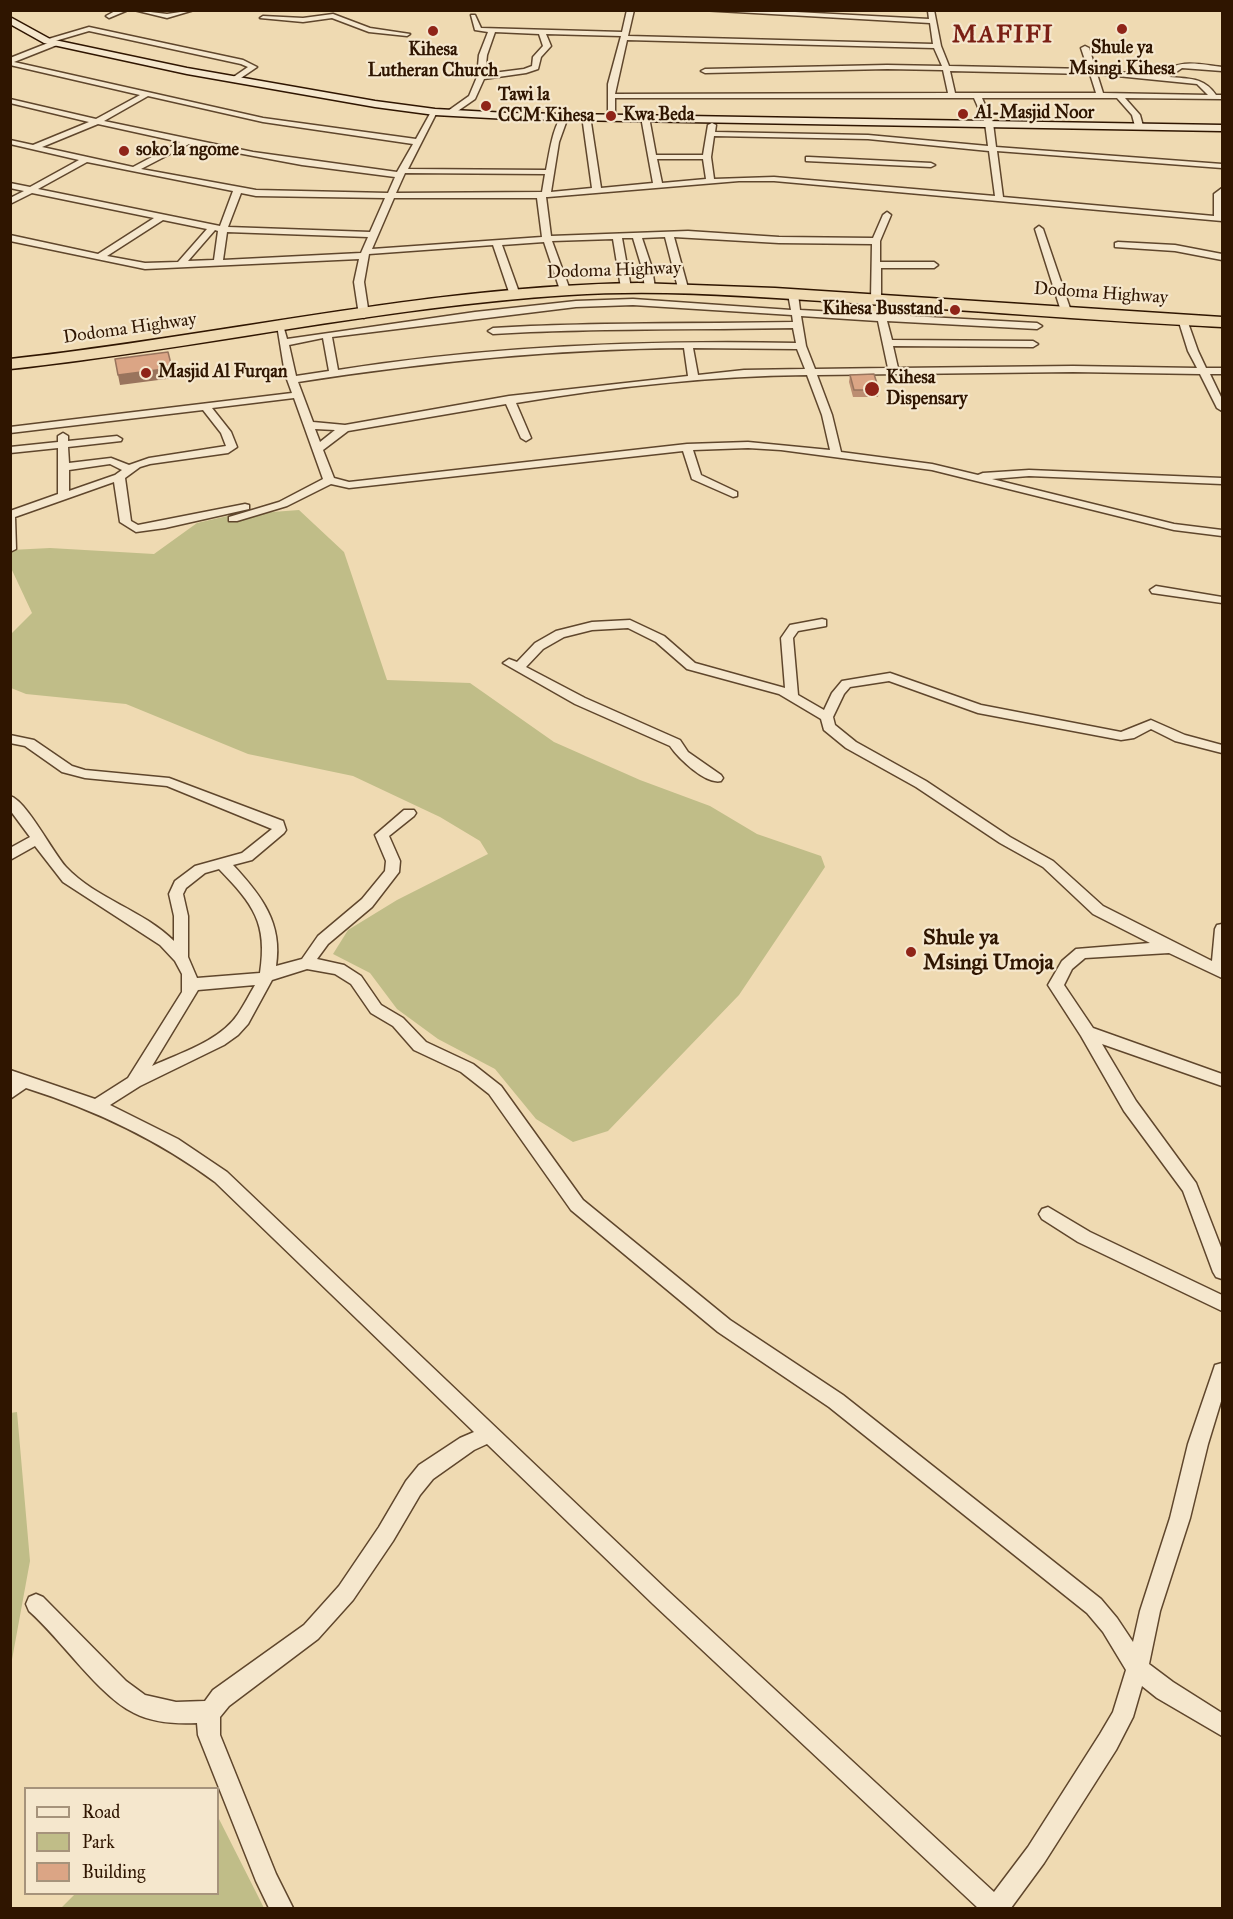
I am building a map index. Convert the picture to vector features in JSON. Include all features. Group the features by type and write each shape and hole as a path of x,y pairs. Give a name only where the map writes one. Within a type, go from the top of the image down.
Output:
{"highway":[{"name":"Dodoma Highway","path":"10,364 281,335 364,315 440,303 565,290 626,288 654,293 682,288 1066,310 1222,322"}],"street":[{"path":"109,16 125,10"},
{"path":"137,10 167,16 191,10"},
{"path":"319,10 338,15 369,30 407,33"},
{"path":"611,116 612,84 631,10"},
{"path":"704,10 933,21"},
{"path":"931,10 937,46 952,95"},
{"path":"262,18 303,20 338,15"},
{"path":"473,16 477,28 492,30 937,46"},
{"path":"11,21 51,42 235,80 335,98 435,112 564,117 1222,128"},
{"path":"10,62 51,42 89,29 243,62 253,67 235,80"},
{"path":"449,113 472,97 481,77 483,56 492,30"},
{"path":"481,77 526,71 535,67 537,57 546,45 542,31"},
{"path":"1084,48 1100,95"},
{"path":"10,62 146,95 298,127 418,142"},
{"path":"1164,79 1168,72 1176,66 1222,69"},
{"path":"705,71 945,68 1091,71 1202,83 1218,97"},
{"path":"34,147 96,122 146,95"},
{"path":"612,96 1119,95 1218,97"},
{"path":"1119,95 1136,115 1139,126"},
{"path":"977,96 989,123 999,198"},
{"path":"10,101 187,142 281,159 401,173 549,172"},
{"path":"364,315 359,282 365,254 401,173 435,112"},
{"path":"586,116 597,192"},
{"path":"564,117 557,133 544,195 547,238 565,290"},
{"path":"645,117 658,186"},
{"path":"710,181 707,157 714,118"},
{"path":"803,120 808,136 809,153 805,181"},
{"path":"710,134 879,138 991,149 1222,166"},
{"path":"10,142 133,170 256,193 390,196 544,195 774,178 1220,218 1218,194 1222,191"},
{"path":"133,170 187,142"},
{"path":"809,153 931,165"},
{"path":"654,157 707,157"},
{"path":"10,202 86,159"},
{"path":"10,185 218,228 372,235"},
{"path":"180,266 218,228 237,191"},
{"path":"876,299 876,242 887,215"},
{"path":"99,257 162,218"},
{"path":"218,228 218,263"},
{"path":"1039,229 1066,310"},
{"path":"10,238 145,266 180,266 365,254 547,238 669,234 876,242"},
{"path":"669,234 682,288"},
{"path":"617,236 626,288"},
{"path":"638,236 654,293"},
{"path":"497,243 515,296"},
{"path":"1118,245 1175,248 1222,257"},
{"path":"877,266 934,265"},
{"path":"329,480 292,380 281,335 327,335 654,293 796,313 1038,326"},
{"path":"793,294 801,346 813,372 836,454"},
{"path":"927,302 929,320"},
{"path":"975,305 975,323 979,342"},
{"path":"882,318 894,371"},
{"path":"1183,319 1192,351 1222,408"},
{"path":"292,380 551,339 798,325"},
{"path":"493,332 551,339 688,345 801,346"},
{"path":"327,335 334,373"},
{"path":"889,343 1033,344"},
{"path":"688,345 693,378"},
{"path":"307,425 345,428 509,399 744,373 1222,371"},
{"path":"10,430 297,395"},
{"path":"509,399 526,438"},
{"path":"10,549 10,516 119,477 129,469 149,461 228,450 232,447 226,432 205,406"},
{"path":"62,423 64,496"},
{"path":"317,450 345,428"},
{"path":"10,450 117,439"},
{"path":"223,521 285,505 302,498 329,480 349,485 687,447 748,445 932,467 1173,527 1222,533"},
{"path":"687,447 696,477 733,494"},
{"path":"64,467 111,461 129,469"},
{"path":"974,477 1029,472 1222,481"},
{"path":"119,477 126,522 136,528 165,525 245,507"},
{"path":"1156,590 1222,600"},
{"path":"792,696 787,638 794,628 822,623"},
{"path":"716,778 683,755 675,743 580,701 514,666 539,646 566,632 592,626 630,624 660,639 691,666 783,691 827,717"},
{"path":"1222,749 1180,738 1151,724 1129,735 1120,736 998,713 941,696 890,677 846,684 838,693 827,717 830,727 851,745 921,784 1005,840 1048,864 1098,910 1221,971 1222,929"},
{"path":"10,739 29,743 67,770 85,774 169,782 278,824 279,830 276,835 256,852 238,860 200,869 176,890 181,916 181,956"},
{"path":"10,800 68,878 157,936 181,956 189,971 192,984 190,992 134,1082"},
{"path":"307,963 323,939 367,903 392,872 393,861 382,835 409,813"},
{"path":"10,855 39,838"},
{"path":"98,1105 134,1082 218,1041 232,1031 243,1020 266,977 272,948 271,930 264,913 222,863"},
{"path":"1173,947 1087,952 1076,956 1067,965 1056,985 1087,1032 1130,1106 1178,1168 1190,1188 1222,1272"},
{"path":"192,984 218,984 266,977 307,963 332,967 347,973 362,986 376,1009 398,1022 420,1046 466,1068 495,1090 577,1205 724,1326 836,1401 1094,1606 1110,1625 1137,1668 1165,1690 1222,1725"},
{"path":"1087,1032 1222,1080"},
{"path":"15,1083 98,1105 165,1139 198,1159 221,1177 660,1598 813,1737 995,1908 1036,1855 1122,1717 1137,1668 1150,1611 1180,1518 1205,1420 1222,1371"},
{"path":"1048,1214 1084,1236 1222,1303"},
{"path":"280,1908 209,1735 207,1724 209,1712 221,1698 311,1632 346,1593 386,1534 413,1488 426,1472 467,1444 490,1434"},
{"path":"36,1604 118,1689 140,1705 176,1713 209,1712"}],"green space":[{"path":"299,510 344,552 387,680 470,683 554,742 640,780 710,806 757,834 821,856 825,867 739,995 608,1131 573,1142 536,1119 495,1069 438,1039 397,1009 370,973 333,954 348,930 397,900 488,854 480,841 440,817 353,776 248,754 126,704 26,694 11,688 10,635 32,613 11,568 11,550 50,548 154,554 197,523 232,515"},
{"path":"17,1412 30,1561 11,1665 10,1413"},
{"path":"219,1819 264,1908 61,1908 74,1895 219,1895"}],"building":[{"path":"168,352 172,368 118,375 115,359"},
{"path":"874,374 879,390 854,390 850,375"}],"place":[{"name":"Shule ya Msingi Kihesa","path":"1122,29"},
{"name":"Kihesa Lutheran Church","path":"433,31"},
{"name":"Tawi la CCM Kihesa","path":"486,106"},
{"name":"Al-Masjid Noor","path":"963,114"},
{"name":"Kwa Beda","path":"611,116"},
{"name":"soko la ngome","path":"124,151"},
{"name":"Kihesa Busstand","path":"955,310"},
{"name":"Masjid Al Furqan","path":"146,373"},
{"name":"Kihesa Dispensary","path":"872,389"},
{"name":"Shule ya Msingi Umoja","path":"911,952"}],"district":[{"name":"MAFIFI","path":"1003,36"}]}
